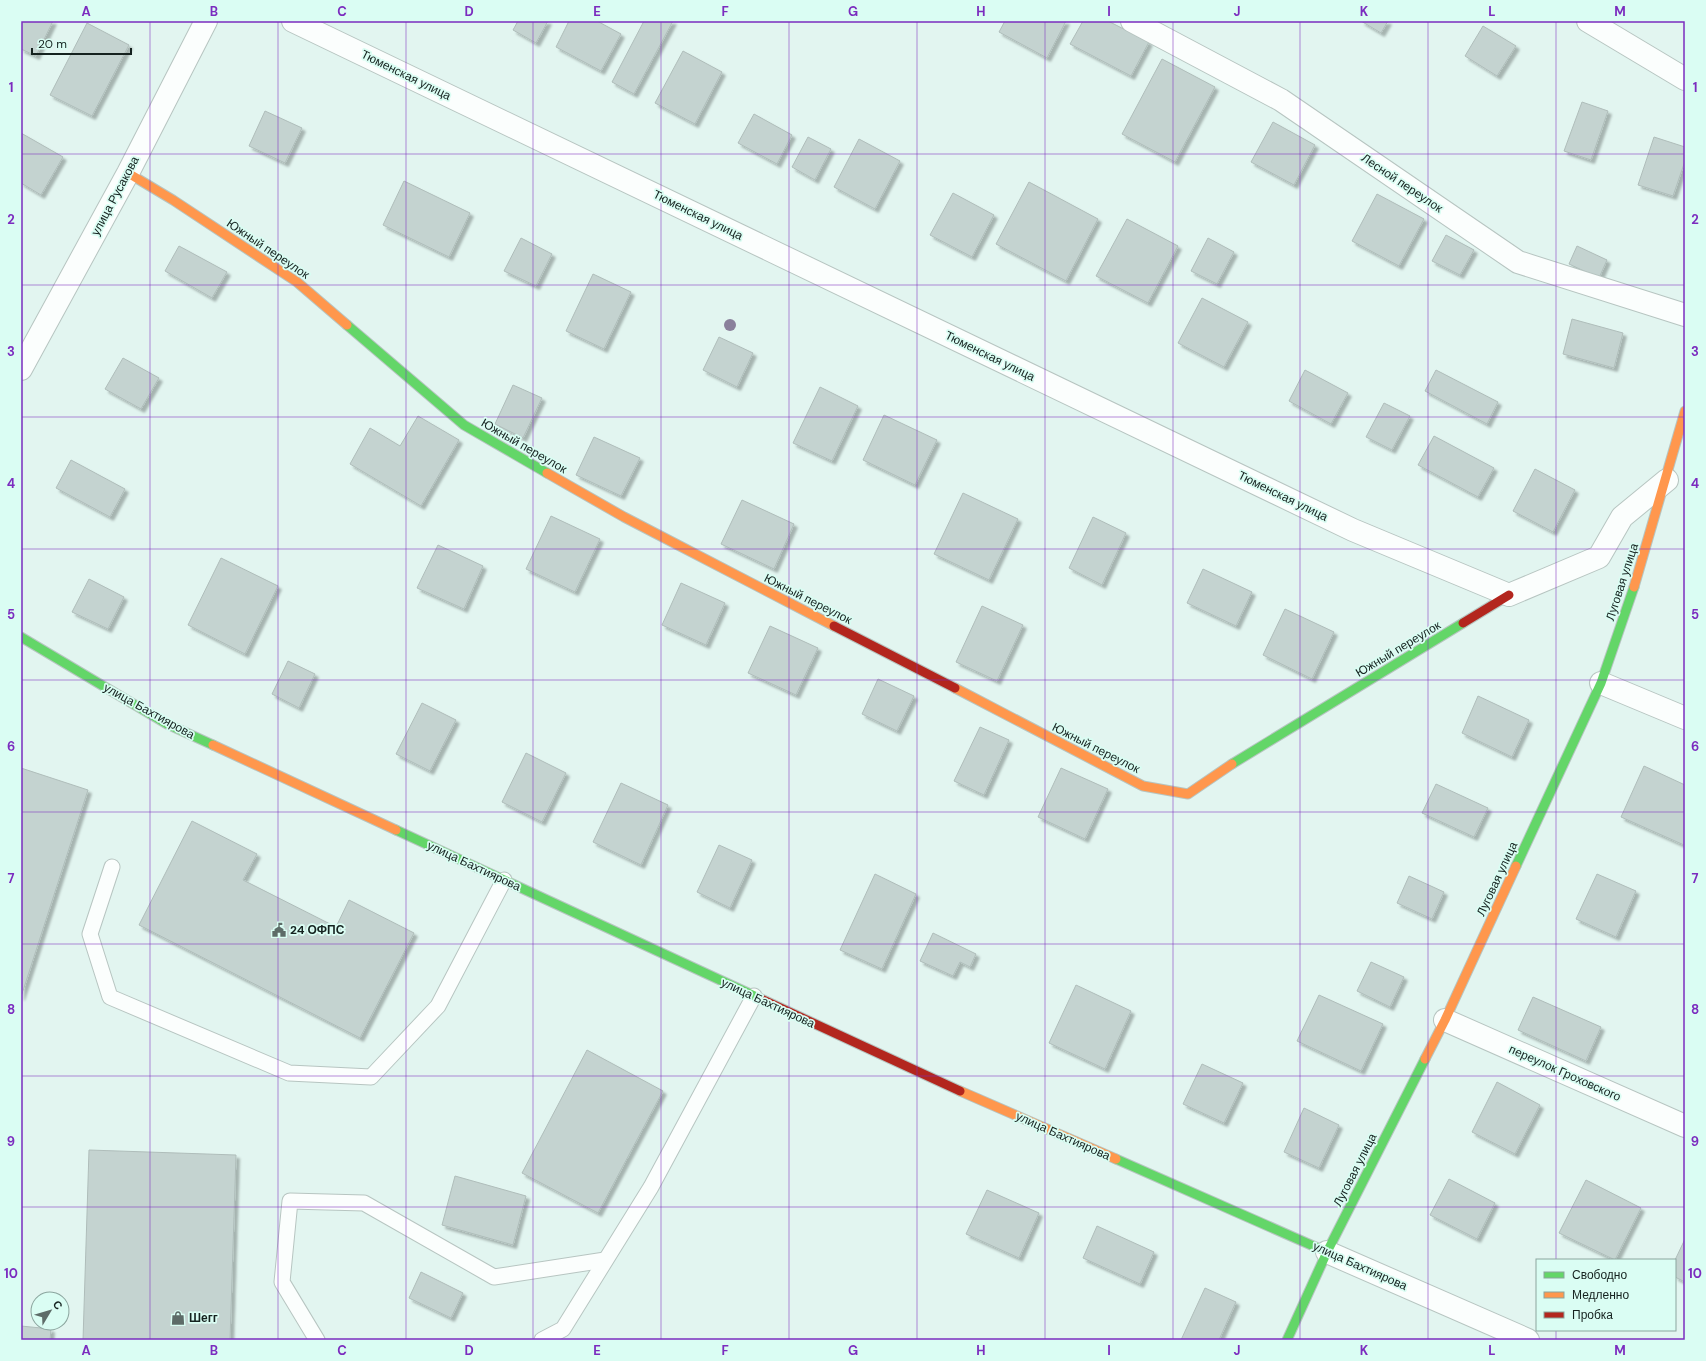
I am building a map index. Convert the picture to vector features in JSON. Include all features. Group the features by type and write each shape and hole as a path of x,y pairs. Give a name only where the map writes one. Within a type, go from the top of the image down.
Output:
{"main road":[{"name":"Южный переулок","path":"128,173 173,200 297,282 464,425 624,517 1143,786 1188,794 1225,768 1510,595"},
{"name":"Луговая улица","path":"1287,1340 1326,1252 1445,1020 1601,683 1639,573 1667,480 1685,411"},
{"name":"улица Бахтиярова","path":"21,637 167,724 928,1078 1326,1252"}],"street":[{"name":"улица Русакова","path":"21,369 128,173 206,21"},
{"name":"Тюменская улица","path":"293,21 1353,530 1510,595"},
{"name":"Лесной переулок","path":"1132,21 1281,100 1518,262 1685,315"},
{"path":"1588,21 1685,79"},
{"path":"1510,595 1599,557 1622,517 1667,480"},
{"path":"1601,683 1685,718"},
{"name":"переулок Гроховского","path":"1445,1020 1685,1126"},
{"name":"улица Бахтиярова","path":"1326,1252 1528,1340"}],"lane":[{"path":"112,867 90,934 110,997 288,1073 372,1077 438,1006 504,880"},
{"path":"542,1340 563,1329 651,1187 754,996"},
{"path":"317,1340 282,1282 290,1201 364,1203 494,1276 605,1260"}],"building":[{"path":"21,21 53,21 36,56 21,49"},
{"path":"518,21 548,21 536,43 513,30"},
{"path":"569,21 597,21 621,34 601,71 556,47"},
{"path":"644,21 673,21 634,94 612,82"},
{"path":"1005,21 1066,21 1047,58 999,32"},
{"path":"1083,21 1108,21 1149,42 1131,76 1070,44"},
{"path":"1361,21 1388,21 1381,33"},
{"path":"87,23 129,45 92,116 50,95"},
{"path":"1483,26 1516,46 1497,76 1465,56"},
{"path":"683,51 722,72 695,124 655,103"},
{"path":"1162,59 1215,87 1175,162 1122,134"},
{"path":"1582,102 1608,111 1591,160 1564,151"},
{"path":"265,111 302,128 285,163 249,146"},
{"path":"754,114 792,135 777,164 738,143"},
{"path":"1273,122 1315,145 1294,185 1251,162"},
{"path":"21,133 63,157 41,195 21,183"},
{"path":"808,137 831,149 815,180 792,167"},
{"path":"1654,137 1685,147 1685,161 1673,196 1638,185"},
{"path":"859,139 900,161 875,209 834,187"},
{"path":"404,181 470,213 449,257 383,225"},
{"path":"1029,182 1098,219 1066,281 996,244"},
{"path":"953,193 994,215 972,257 930,235"},
{"path":"1377,194 1424,219 1399,266 1352,241"},
{"path":"1127,219 1178,246 1148,303 1096,276"},
{"path":"1446,235 1474,250 1460,275 1432,261"},
{"path":"521,238 552,254 536,286 504,271"},
{"path":"1208,238 1234,252 1217,284 1191,271"},
{"path":"179,246 227,272 212,298 165,271"},
{"path":"1577,246 1607,260 1599,278 1569,264"},
{"path":"593,274 631,292 604,349 566,331"},
{"path":"1202,298 1248,322 1224,367 1178,343"},
{"path":"1572,319 1623,333 1614,368 1563,354"},
{"path":"719,337 753,353 737,387 703,370"},
{"path":"123,358 159,378 141,409 105,389"},
{"path":"1305,370 1348,393 1331,424 1289,401"},
{"path":"1436,370 1498,402 1487,424 1425,391"},
{"path":"513,385 542,398 523,438 495,424"},
{"path":"820,387 858,406 832,461 793,443"},
{"path":"1384,403 1410,416 1392,450 1366,437"},
{"path":"884,415 937,440 915,485 863,460"},
{"path":"418,416 459,440 421,506 350,464 370,428 400,446"},
{"path":"1434,436 1494,468 1478,497 1418,465"},
{"path":"594,437 640,458 621,496 576,475"},
{"path":"71,460 125,489 110,517 56,488"},
{"path":"1535,469 1575,490 1553,532 1513,511"},
{"path":"963,493 1018,519 989,580 934,554"},
{"path":"742,500 794,524 774,569 721,544"},
{"path":"551,516 600,539 575,592 526,569"},
{"path":"1093,517 1126,533 1102,585 1069,568"},
{"path":"438,545 483,566 464,609 417,588"},
{"path":"221,558 278,586 245,654 188,625"},
{"path":"1203,569 1252,592 1236,626 1187,603"},
{"path":"89,579 124,597 108,629 72,612"},
{"path":"681,583 725,603 706,645 662,625"},
{"path":"982,606 1023,625 997,681 956,662"},
{"path":"1285,609 1334,632 1312,679 1263,655"},
{"path":"770,626 818,648 796,695 748,673"},
{"path":"288,661 315,674 299,708 272,694"},
{"path":"878,679 914,696 897,731 862,714"},
{"path":"1478,696 1529,720 1512,757 1462,733"},
{"path":"422,703 456,720 430,771 396,754"},
{"path":"980,727 1009,740 984,795 954,781"},
{"path":"526,753 566,773 542,822 502,802"},
{"path":"1644,766 1685,785 1684,845 1621,817"},
{"path":"21,768 88,790 21,997"},
{"path":"1061,768 1108,789 1085,839 1038,817"},
{"path":"621,783 668,805 641,865 593,842"},
{"path":"1436,784 1488,808 1474,837 1422,813"},
{"name":"24 ОФПС","path":"192,821 257,854 243,880 336,927 349,900 414,933 360,1038 139,925"},
{"path":"719,845 752,860 730,908 697,892"},
{"path":"875,874 916,894 882,969 840,950"},
{"path":"1597,874 1636,891 1616,937 1576,919"},
{"path":"1409,876 1444,892 1432,919 1397,903"},
{"path":"933,933 976,954 970,967 960,962 953,976 920,961"},
{"path":"1371,962 1404,977 1390,1007 1357,991"},
{"path":"1076,985 1131,1011 1105,1069 1049,1043"},
{"path":"1319,995 1383,1024 1361,1071 1297,1041"},
{"path":"1533,997 1601,1027 1586,1061 1518,1030"},
{"path":"587,1050 663,1091 598,1213 522,1173"},
{"path":"1202,1064 1243,1083 1224,1123 1183,1104"},
{"path":"1497,1082 1540,1105 1515,1154 1472,1132"},
{"path":"1304,1108 1339,1125 1319,1168 1284,1152"},
{"path":"89,1150 236,1155 230,1340 83,1340"},
{"path":"455,1176 526,1196 513,1245 442,1225"},
{"path":"1449,1179 1495,1203 1477,1239 1430,1215"},
{"path":"1586,1180 1641,1208 1616,1259 1559,1233"},
{"path":"987,1190 1039,1213 1019,1258 966,1234"},
{"path":"1097,1226 1154,1252 1140,1284 1083,1258"},
{"path":"1685,1239 1685,1282 1676,1278 1675,1259"},
{"path":"421,1272 463,1293 451,1318 409,1298"},
{"path":"1205,1288 1236,1302 1219,1340 1181,1340"},
{"path":"21,1326 30,1327 30,1331 51,1331 50,1340 21,1340"}],"traffic: fast":[{"path":"347,325 464,425 547,473"},
{"path":"1516,866 1601,683 1634,587"},
{"path":"1232,764 1463,623"},
{"path":"21,637 167,724 213,745"},
{"path":"396,830 759,998"},
{"path":"1287,1340 1327,1252 1425,1059"},
{"path":"1116,1159 1327,1252"}],"traffic: slow":[{"path":"128,173 173,200 297,282 347,325"},
{"path":"1634,587 1685,411"},
{"path":"547,473 624,517 834,626"},
{"path":"955,688 1143,786 1188,794 1232,764"},
{"path":"213,745 396,830"},
{"path":"1425,1059 1445,1020 1516,866"},
{"path":"960,1091 1116,1159"}],"traffic: jam":[{"path":"1463,623 1509,595"},
{"path":"834,626 955,688"},
{"path":"759,998 960,1091"}],"place":[{"name":"24 ОФПС","path":"279,930"},
{"name":"Шегг","path":"178,1318"}]}
